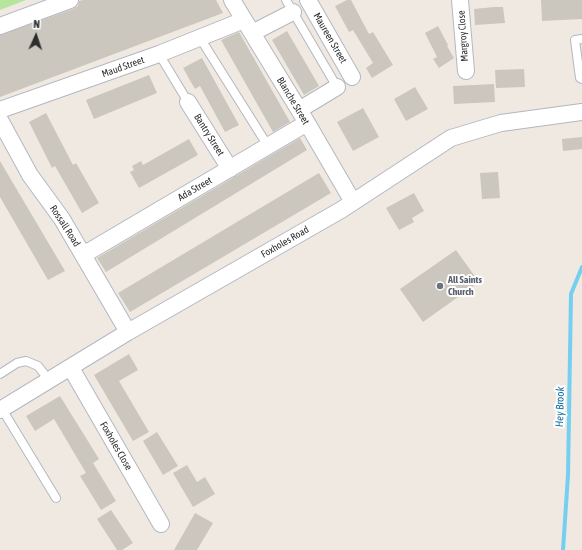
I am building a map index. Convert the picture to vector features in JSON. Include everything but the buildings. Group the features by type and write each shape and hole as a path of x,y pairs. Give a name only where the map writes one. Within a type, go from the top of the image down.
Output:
{"street":[{"path":"0,26 70,0"},
{"name":"Blanche Street","path":"232,0 353,202"},
{"name":"Margroy Close","path":"460,0 466,71"},
{"name":"Maureen Street","path":"312,2 352,77"},
{"name":"Maud Street","path":"0,110 200,38 248,27 290,6"},
{"name":"Ada Street","path":"83,255 268,146 337,87"},
{"name":"Bantry Street","path":"188,102 230,168"},
{"name":"Foxholes Road","path":"1,409 71,368 128,332 353,202 451,138 501,123 582,112"},
{"name":"Rossall Road","path":"0,120 30,175 62,220 128,332"},
{"name":"Foxholes Close","path":"71,368 161,524"}],"lane":[{"path":"290,6 337,87"},
{"path":"200,38 268,146"},
{"path":"582,39 575,40 580,78 582,79"},
{"path":"159,54 188,102"},
{"path":"0,374 18,363 26,361 38,366 49,380"},
{"path":"1,409 56,498"}],"green space":[{"path":"0,0 26,0 0,10"}],"waterway":[{"name":"Hey Brook","path":"563,550 568,475 571,294 582,267"}],"place":[{"name":"All Saints Church","path":"440,286"}]}
